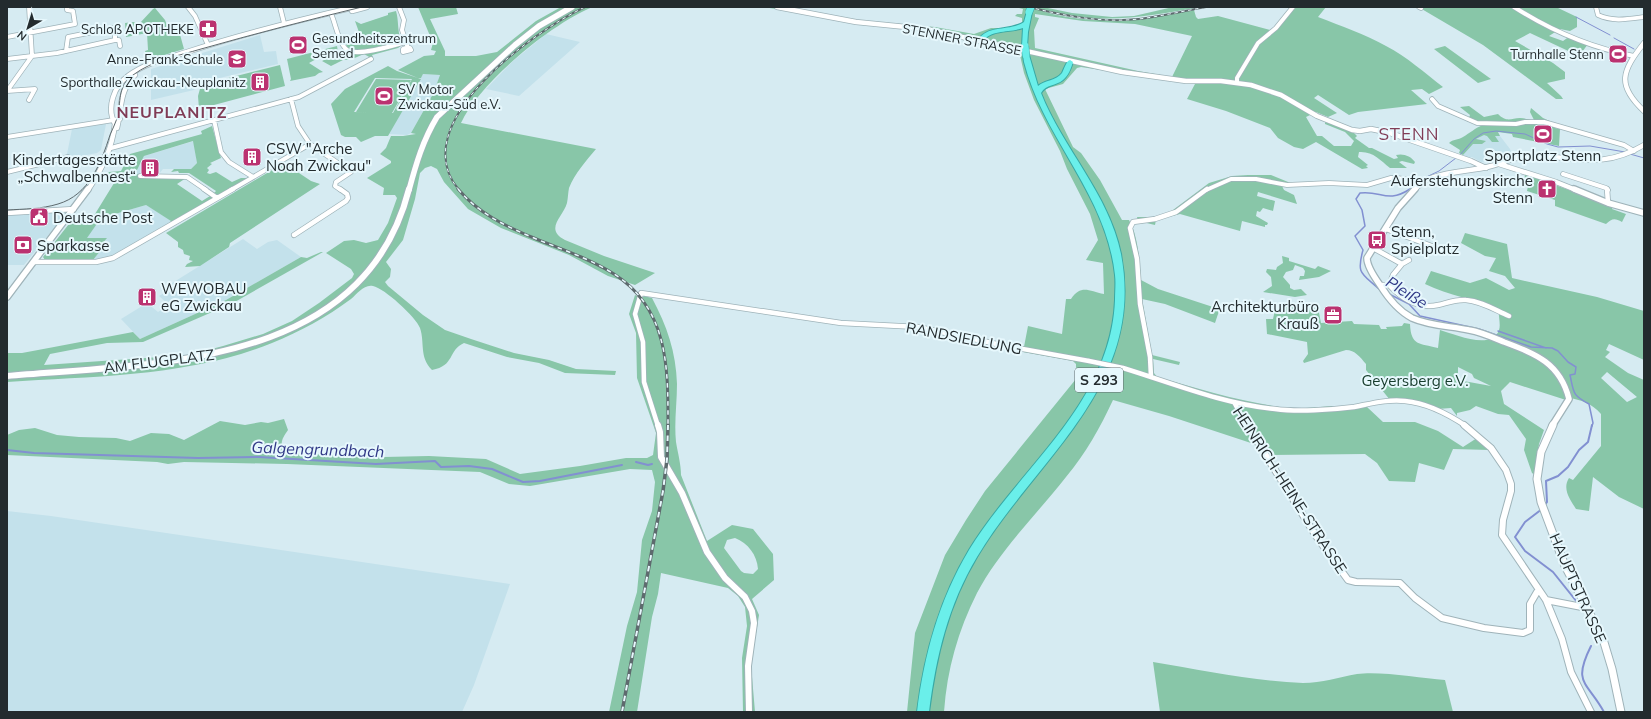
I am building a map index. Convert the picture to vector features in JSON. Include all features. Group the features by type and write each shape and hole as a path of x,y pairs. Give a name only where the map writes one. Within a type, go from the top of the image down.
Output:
{"highway":[{"path":"981,40 982,36 989,32 1018,29 1028,15"},
{"name":"S 293","path":"923,712 930,662 937,636 950,598 960,576 988,530 1085,407 1103,373 1113,345 1117,328 1120,277 1118,261 1110,230 1098,201 1050,121 1037,95 1029,71 1026,55 1025,45 1028,15"},
{"path":"1006,30 1017,34 1025,45"},
{"path":"1037,95 1041,86 1063,76 1070,62"},
{"path":"1029,71 1041,79 1054,81"}],"main road":[{"name":"AM FLUGPLATZ","path":"9,376 193,360 255,344 284,332 330,306 355,286 376,263 391,240 404,209 422,143 437,117 514,45 539,26 572,7"}],"street":[{"path":"7,91 32,56 29,7"},
{"path":"7,37 75,24 73,11 68,10 67,7"},
{"path":"188,7 195,16 208,46"},
{"path":"280,7 285,25"},
{"path":"332,14 355,7"},
{"path":"114,133 115,124 111,117 113,95 121,82 129,75 152,63 285,25 367,7"},
{"path":"399,7 404,20 402,30 408,48"},
{"name":"STENNER STRASSE","path":"777,7 856,22 916,28 981,40 1070,62 1122,72 1180,80 1236,83 1270,91 1317,116 1352,130 1360,132 1372,129 1390,132 1462,157 1486,168"},
{"path":"1236,83 1237,78 1258,43 1276,28 1293,7"},
{"path":"1514,7 1530,17 1589,44 1606,50 1634,56"},
{"path":"1596,7 1598,15 1604,18 1619,20 1644,17"},
{"path":"332,14 344,47 350,52 359,53 406,42"},
{"path":"66,51 68,37 113,28 115,30 115,40"},
{"path":"7,59 66,51 115,40 119,40 120,46"},
{"path":"1644,43 1634,56 1624,74 1626,88 1631,99 1644,111"},
{"path":"7,297 74,209 99,173 110,148 120,118 122,91 128,82 135,75 156,64 208,46"},
{"path":"110,148 307,94 371,59"},
{"path":"7,91 35,89 29,100"},
{"path":"291,99 298,126 310,144 351,172 336,182 335,186 347,194 348,198 346,201 294,235"},
{"path":"1432,99 1438,106 1477,123 1516,124 1525,122 1544,122 1619,144 1630,152"},
{"path":"7,137 120,118"},
{"path":"214,120 221,152 229,162 252,177"},
{"path":"34,262 96,262 113,258 310,144"},
{"path":"1151,377 1150,357 1140,304 1137,259 1130,228 1133,222 1155,219 1176,212 1208,188 1232,179 1256,179 1287,185 1342,183 1367,185 1391,178 1420,182 1447,174 1486,168 1516,157 1535,156 1600,161 1630,152 1644,145"},
{"path":"7,172 68,157"},
{"path":"1499,164 1556,182 1608,203 1644,213"},
{"path":"140,176 187,177 217,198"},
{"path":"1572,177 1608,189 1608,203"},
{"path":"1420,182 1398,208 1366,261 1380,285 1389,285 1399,295 1426,306 1466,300 1479,302 1509,316"},
{"path":"7,213 74,209"},
{"path":"1386,229 1445,251"},
{"path":"1373,248 1402,264"},
{"path":"1389,285 1389,280 1402,264 1409,260"},
{"name":"HAUPTSTRASSE","path":"1380,285 1401,311 1411,317 1425,322 1480,333 1534,353 1545,359 1557,371 1568,393 1569,399 1549,431 1541,452 1538,479 1541,502 1565,566 1603,639 1612,669 1621,712"},
{"name":"RANDSIEDLUNG","path":"749,712 748,666 754,622 751,607 746,597 726,578 707,552 682,492 673,475 663,463 661,457 660,432 642,373 644,342 635,314 641,293 841,323 918,327 1006,346 1123,368 1234,402"},
{"name":"HEINRICH-HEINE-STRASSE","path":"1234,402 1293,411 1338,409 1377,403 1404,401 1429,407 1465,426 1488,444 1500,458 1510,477 1512,493 1501,526 1502,535 1546,600 1562,639 1571,672 1591,712"},
{"name":"HEINRICH-HEINE-STRASSE","path":"1234,402 1239,413 1316,536 1348,580 1356,582 1400,583 1415,598 1421,600 1442,618 1484,628 1523,633 1530,630 1530,604 1536,592 1540,591"},
{"path":"1546,600 1588,608"}],"shaded area":[{"path":"546,34 580,42 519,96 486,89 512,62"},
{"path":"260,35 264,52 276,51 278,64 199,83 194,90 151,100 151,69"},
{"path":"423,74 440,75 433,94 411,133 407,135 389,134"},
{"path":"106,124 101,150 97,153 66,159 72,129"},
{"path":"1497,132 1510,149 1512,156 1498,161 1494,158 1492,159 1493,160 1481,162 1472,157 1469,158 1463,155 1475,140 1485,134"},
{"path":"194,141 197,163 191,169 163,169 159,174 135,174 144,156"},
{"path":"146,205 172,221 120,252 108,257 93,260 100,251 97,250 106,239 86,238 101,218"},
{"path":"66,213 24,265 7,265 7,214"},
{"path":"243,239 257,249 268,242 277,240 301,257 226,300 140,339 121,319 147,303 158,312 169,305 159,296 164,293 161,290"},
{"path":"7,511 51,516 510,584 474,685 462,712 7,712"}],"green space":[{"path":"418,7 456,7 458,14 430,19 445,51 445,56 476,56 497,52 536,21 561,7 593,7 558,26 518,56 483,90 470,107 461,123 596,149 581,167 571,183 567,203 555,227 556,232 565,240 604,256 655,273 635,285 608,276 569,255 501,228 468,209 444,182 437,169 431,166 425,168 420,173 415,199 403,240 386,262 391,269 390,277 385,282 423,315 445,330 514,353 549,360 576,369 616,371 615,375 565,373 539,363 507,357 464,343 455,350 448,362 439,368 432,370 425,360 420,328 413,317 392,297 378,288 367,286 332,312 303,329 272,343 208,363 141,373 7,382 7,353 22,353 133,332 140,339 226,300 301,257 307,258 323,252 233,303 143,342 107,343 50,354 44,365 189,355 223,346 263,334 292,321 352,278 354,274 351,269 326,253 344,241 354,240 366,243 378,240 388,223 397,198 395,195 383,195 384,188 367,178 391,163 391,161 380,154 386,148 391,136 416,134 411,133 433,94 440,75 423,74 421,78 418,78 398,70 424,56 434,55 436,51 431,50 433,43"},
{"path":"763,7 785,7 857,20 935,27 974,34 991,28 1011,28 1022,24 1022,18 1015,16 1017,14 1022,14 1023,9 1015,7 1043,7 1072,13 1112,17 1134,16 1173,7 1201,7 1126,18 1111,19 1080,17 1036,9 1056,15 1095,20 1154,17 1194,10 1198,19 1218,16 1274,31 1295,7 1326,7 1318,17 1370,38 1394,50 1409,60 1443,87 1429,94 1422,89 1411,90 1427,104 1358,112 1349,115 1318,95 1314,98 1337,113 1328,117 1316,112 1306,117 1317,136 1322,136 1334,146 1351,146 1354,141 1345,132 1325,124 1325,122 1353,132 1357,136 1355,138 1369,148 1372,148 1394,159 1398,158 1396,155 1399,154 1409,157 1415,162 1414,164 1402,161 1399,162 1407,168 1390,168 1372,155 1359,152 1358,157 1368,165 1366,166 1368,168 1362,169 1316,142 1303,149 1294,147 1278,138 1270,128 1226,111 1187,99 1195,84 1081,67 1077,68 1063,84 1045,89 1073,147 1081,153 1100,180 1122,220 1129,220 1137,242 1141,280 1158,289 1213,307 1212,309 1219,311 1215,323 1165,304 1142,299 1152,355 1180,362 1179,365 1153,359 1154,373 1157,377 1222,395 1272,406 1310,408 1332,406 1334,411 1367,407 1383,422 1415,422 1438,431 1463,447 1477,438 1490,450 1453,449 1444,470 1419,463 1415,482 1389,481 1377,463 1365,454 1264,455 1257,445 1169,416 1113,400 1098,430 1080,459 996,562 977,593 964,622 954,651 944,712 907,712 915,633 945,555 985,491 1076,379 1076,364 1073,361 1023,352 1028,326 1062,334 1066,299 1071,299 1078,291 1082,290 1090,290 1104,294 1103,263 1086,260 1098,240 1090,214 1034,100 1024,73 1019,51 901,28","holes":["1035,14 1083,21 1135,24 1192,36 1172,77 1035,48 1034,30 1039,18 1035,17"]},
{"path":"1556,7 1577,17 1577,27 1570,31 1560,29 1549,36 1563,41 1570,36 1588,44 1579,56 1530,33 1515,41 1553,63 1565,72 1565,79 1547,83 1563,99 1556,99 1483,45 1420,8"},
{"path":"155,8 165,20 170,33 179,31 184,49 148,60 145,51 148,50 147,33 126,37 125,23 140,23"},
{"path":"396,11 401,40 360,52 348,49 344,39 360,35 355,21 361,24"},
{"path":"405,43 398,48 372,55 373,57 371,58 364,54 350,60 343,60 331,66 322,61 334,55 331,51 309,63 323,72 315,76 290,81 291,79 287,59 337,46 338,52 356,54"},
{"path":"1445,46 1491,79 1478,83 1434,49"},
{"path":"280,65 285,86 199,109 198,96 201,85"},
{"path":"388,66 397,71 421,79 388,136 375,136 361,142 356,137 345,137 341,135 331,104 345,89","holes":["375,78 412,79 393,113 354,112"]},
{"name":"SV Motor Zwickau-Süd e.V.","path":"376,79 411,80 392,113 356,112"},
{"path":"1469,106 1484,117 1498,114 1507,119 1520,118 1534,120 1530,112 1531,108 1543,118 1556,124 1555,128 1560,129 1559,146 1513,137 1512,134 1498,132 1500,136 1495,136 1499,142 1492,142 1487,136 1484,135 1476,139 1486,141 1482,144 1473,144 1463,155 1459,153 1460,150 1449,143 1463,137 1483,125 1468,120 1470,115 1460,107"},
{"path":"212,126 221,158 210,163 212,164 207,168 209,170 207,173 210,174 216,172 232,182 241,178 249,178 218,195 214,193 216,191 189,173 179,173 178,171 171,172 174,169 191,169 197,163 193,141 144,156 135,174 186,178 177,184 202,201 210,196 213,198 171,224 169,223 171,221 146,205 101,218 87,238 107,238 97,250 101,250 93,260 45,260 43,257 76,215 95,214 119,175 107,175 109,172 121,171 130,154 202,134 201,131"},
{"path":"284,163 311,181 320,184 230,243 229,247 200,266 185,267 193,261 189,260 190,256 184,254 183,250 178,247 178,242 166,233"},
{"path":"1525,174 1613,206 1612,209 1626,214 1622,222 1614,219 1606,224 1555,206 1555,200 1527,191 1528,186 1524,184"},
{"path":"1271,175 1293,184 1281,184 1284,190 1294,195 1297,204 1258,192 1257,196 1275,201 1273,211 1263,208 1260,212 1257,211 1256,216 1268,223 1265,227 1242,221 1240,231 1180,214 1156,220 1155,225 1138,221 1137,217 1156,217 1169,213 1209,183 1232,176"},
{"name":"Geyersberg e.V.","path":"1465,233 1507,244 1512,278 1597,297 1644,311 1644,360 1609,344 1606,350 1610,352 1605,357 1628,373 1644,380 1644,509 1619,497 1593,477 1589,511 1576,509 1569,498 1566,486 1569,478 1573,480 1601,446 1601,414 1586,402 1567,397 1566,400 1510,382 1501,391 1504,404 1544,430 1539,444 1535,475 1532,473 1524,450 1526,439 1509,415 1498,414 1476,406 1470,410 1457,413 1457,416 1451,408 1437,409 1429,405 1390,400 1366,370 1366,364 1355,353 1346,350 1304,363 1303,361 1308,354 1307,342 1267,334 1266,319 1273,319 1275,310 1287,306 1318,308 1321,323 1352,321 1354,324 1379,325 1381,329 1387,329 1386,327 1402,326 1404,323 1410,324 1414,340 1421,344 1438,348 1440,330 1472,339 1489,339 1495,336 1499,330 1499,309 1443,292 1425,284 1431,271 1470,283 1486,278 1509,290 1515,288 1505,276 1489,271 1496,258 1485,256 1461,243","holes":["1458,367 1472,374 1474,378 1491,386 1458,380","1607,372 1637,397 1627,402 1601,378"]},
{"path":"1282,256 1289,258 1289,261 1315,269 1318,266 1331,271 1319,277 1299,280 1300,276 1304,276 1305,271 1303,268 1295,265 1293,270 1286,272 1283,277 1290,285 1290,288 1294,290 1301,289 1307,295 1295,297 1263,292 1272,286 1271,277 1266,272 1267,269 1276,270 1277,267 1283,263"},
{"path":"635,295 641,298 644,296 652,298 670,340 675,361 677,384 675,435 681,475 707,541 732,525 753,529 773,554 774,580 752,599 759,615 751,665 755,712 743,712 742,658 747,626 745,607 738,596 728,588 661,573 658,594 652,617 637,712 609,712 627,626 637,592 642,540 652,511 655,482 652,470 630,469 530,486 509,484 480,472 287,464 184,462 168,464 157,462 7,455 7,435 19,430 35,428 57,435 116,438 130,441 151,433 169,434 184,440 220,421 245,425 261,422 268,423 284,419 288,430 282,441 282,446 285,453 384,457 429,456 486,459 520,474 626,458 647,458 653,455 656,433 637,378 636,333 629,314","holes":["735,538 748,546 756,559 758,569 753,574 744,573 741,571 724,548 727,540"]},
{"path":"1153,662 1228,675 1284,682 1310,683 1367,673 1445,680 1453,712 1160,712"}],"waterway":[{"path":"1576,17 1610,35"},
{"path":"1614,38 1634,49"},
{"name":"Pleiße","path":"1459,156 1474,139 1483,133 1496,131 1525,134 1547,144 1558,147 1590,146 1625,152"},
{"name":"Pleiße","path":"1630,154 1644,158"},
{"name":"Pleiße","path":"1409,190 1420,180 1439,171 1456,158"},
{"name":"Pleiße","path":"1380,290 1362,273 1360,264 1363,250 1355,236 1365,226 1362,210 1356,199 1360,193 1395,196 1410,189"},
{"name":"Pleiße","path":"1389,294 1409,304 1420,316 1479,329 1531,347 1545,348"},
{"path":"1498,331 1545,348"},
{"name":"Pleiße","path":"1545,348 1552,348 1558,351 1568,362 1576,367 1575,374 1570,375 1573,390 1579,398 1589,404 1593,423 1592,426"},
{"name":"Pleiße","path":"1545,505 1547,502 1546,481 1558,476 1568,467 1579,450 1588,442 1592,425"},
{"name":"Galgengrundbach","path":"7,450 34,453 198,458 259,457 376,464 435,461 441,467 469,466 492,469 523,482 540,481 622,465"},
{"name":"Galgengrundbach","path":"636,462 648,465 652,464"},
{"name":"Pleiße","path":"1542,509 1525,522 1515,537 1525,551 1553,572 1577,602"},
{"name":"Pleiße","path":"1591,646 1585,658 1582,675 1587,688 1604,712"}],"tram line":[{"path":"7,210 52,206 69,200 86,186 98,167 118,115 122,88 128,79 141,70 157,62 175,56 362,7"}],"railway":[{"path":"459,190 446,164 448,137 461,109 482,83 508,58 536,36 585,7"},
{"path":"1029,7 1070,16 1111,20 1139,19 1206,7"},
{"path":"458,189 474,205 502,224 595,263 614,274 632,288 646,304 655,322 662,342 667,383 668,425"},
{"path":"622,712 663,491 667,459 668,425"}],"place":[{"name":"Schloß APOTHEKE","path":"208,29"},
{"name":"Gesundheitszentrum Semed","path":"298,45"},
{"name":"Turnhalle Stenn","path":"1618,54"},
{"name":"Anne-Frank-Schule","path":"237,59"},
{"name":"Sporthalle Zwickau-Neuplanitz","path":"260,82"},
{"name":"SV Motor Zwickau-Süd e.V.","path":"384,96"},
{"name":"Sportplatz Stenn","path":"1543,134"},
{"name":"CSW \"Arche Noah Zwickau\"","path":"252,157"},
{"name":"Kindertagesstätte „Schwalbennest“","path":"150,168"},
{"name":"Auferstehungskirche Stenn","path":"1547,189"},
{"name":"Deutsche Post","path":"39,217"},
{"name":"Stenn, Spielplatz","path":"1377,240"},
{"name":"Sparkasse","path":"23,245"},
{"name":"WEWOBAU eG Zwickau","path":"147,297"},
{"name":"Architekturbüro Krauß","path":"1333,315"}],"district":[{"name":"NEUPLANITZ","path":"172,112"},
{"name":"STENN","path":"1409,133"}]}
